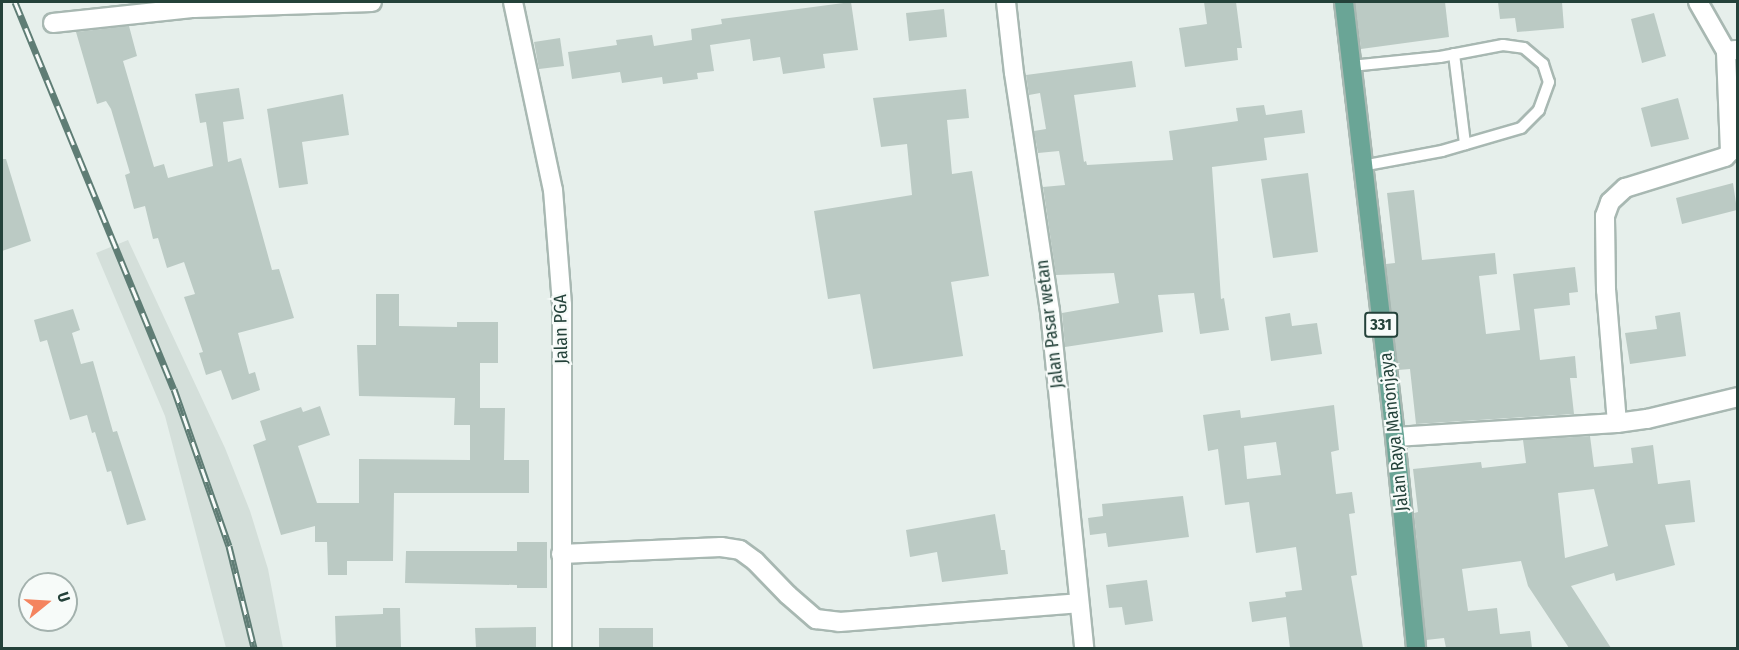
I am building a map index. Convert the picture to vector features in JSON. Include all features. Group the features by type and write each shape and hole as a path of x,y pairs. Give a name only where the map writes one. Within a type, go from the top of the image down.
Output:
{"main road":[{"name":"Jalan Raya Manonjaya","path":"1344,2 1395,437 1416,648"}],"street":[{"path":"53,23 194,8 372,2"},
{"name":"Jalan Pasar wetan","path":"1006,2 1014,74 1050,310 1084,648"},
{"path":"1617,423 1606,290 1605,216 1610,202 1625,188 1725,157 1730,152 1732,51 1698,2"},
{"name":"Jalan PGA","path":"514,7 553,190 562,305 562,648"},
{"path":"1395,437 1617,423 1647,419 1737,397"},
{"path":"561,554 721,547 740,550 755,561 788,595 816,619 839,622 1078,603"}],"lane":[{"path":"1351,66 1454,54 1503,45 1524,48 1543,64 1549,82 1539,110 1521,128 1465,144 1362,166"},
{"path":"1454,54 1465,144"}],"shaded area":[{"path":"128,240 225,448 250,511 268,569 283,648 226,648 165,416 96,253"}],"building":[{"path":"851,2 858,50 823,54 825,68 783,74 780,57 753,61 750,39 710,45 714,71 697,73 698,79 663,84 662,77 622,83 620,72 572,79 568,52 617,45 616,40 652,35 654,46 692,40 691,29 722,24 721,19"},
{"path":"1204,2 1236,2 1242,48 1237,48 1238,60 1185,67 1179,28 1207,24"},
{"path":"1355,2 1445,2 1449,37 1361,49"},
{"path":"1498,2 1562,2 1564,28 1517,32 1515,18 1500,19"},
{"path":"944,9 947,37 909,41 906,13"},
{"path":"1654,13 1666,56 1642,63 1631,19"},
{"path":"129,26 137,56 123,61 154,167 164,164 168,178 213,166 206,122 200,123 195,94 239,88 244,119 223,122 228,162 241,158 272,270 279,269 294,318 238,333 249,374 255,372 260,390 232,400 221,370 206,375 199,353 203,352 184,297 195,294 184,262 167,268 158,238 153,239 145,206 134,209 125,175 130,173 111,109 106,101 97,104 76,32"},
{"path":"560,38 564,66 539,69 534,42"},
{"path":"1132,61 1136,87 1074,95 1084,162 1086,161 1087,165 1173,160 1169,131 1238,121 1236,108 1264,105 1266,115 1302,110 1305,133 1264,138 1267,160 1212,167 1221,299 1224,298 1229,330 1200,334 1194,293 1158,295 1163,332 1065,347 1062,313 1119,303 1114,273 1056,275 1043,187 1065,185 1059,151 1038,153 1034,131 1046,129 1040,93 1029,95 1026,75"},
{"path":"966,89 969,118 947,120 952,174 972,171 989,276 951,282 963,356 873,369 860,294 828,299 814,211 912,195 907,144 881,147 873,98"},
{"path":"343,94 349,135 302,142 308,184 279,188 267,109"},
{"path":"1678,98 1689,139 1651,147 1641,108"},
{"path":"2,159 6,159 31,241 2,251"},
{"path":"1308,173 1318,252 1273,258 1261,179"},
{"path":"1733,183 1737,210 1682,224 1676,198"},
{"path":"1414,190 1422,260 1495,253 1497,274 1479,276 1486,334 1520,330 1513,274 1575,267 1578,292 1569,293 1570,305 1534,309 1540,360 1575,356 1577,378 1570,378 1574,414 1416,424 1410,369 1398,370 1386,264 1395,263 1387,193"},
{"path":"376,294 399,294 399,326 457,327 457,322 498,322 498,363 480,363 480,408 505,408 504,460 529,460 529,493 394,493 393,561 347,561 347,575 328,575 327,542 315,542 315,526 281,535 253,445 266,440 260,421 301,407 303,412 320,406 330,435 298,446 317,503 359,503 359,459 470,460 470,425 454,425 455,398 359,396 357,345 376,345"},
{"path":"73,309 80,330 72,333 81,364 93,361 113,432 117,431 146,520 127,525 111,471 107,472 95,432 92,433 87,415 70,420 47,340 40,342 34,320"},
{"path":"1680,312 1686,356 1630,364 1625,333 1657,329 1655,316"},
{"path":"1290,313 1292,326 1317,323 1322,354 1271,361 1265,317"},
{"path":"1334,405 1339,450 1331,452 1336,494 1352,492 1355,513 1349,514 1357,575 1351,576 1363,648 1290,648 1286,617 1252,622 1249,602 1286,597 1285,592 1302,590 1296,547 1256,553 1249,502 1225,505 1218,449 1208,451 1203,415 1240,410 1241,418","holes":["1276,442 1281,475 1247,479 1244,446"]},
{"path":"1590,436 1594,467 1633,463 1631,448 1653,445 1658,484 1690,480 1695,522 1665,525 1675,565 1616,581 1614,573 1571,586 1611,648 1569,648 1528,586 1521,561 1462,569 1468,611 1497,608 1500,634 1530,631 1532,648 1446,648 1444,638 1426,640 1414,513 1418,512 1413,469 1481,462 1482,468 1526,463 1523,440","holes":["1594,489 1608,546 1565,558 1558,493"]},
{"path":"1183,496 1189,537 1108,547 1106,533 1090,535 1088,518 1103,516 1102,504"},
{"path":"995,514 1001,550 1005,550 1008,574 942,582 937,552 910,557 906,530"},
{"path":"517,542 547,542 547,588 517,588 517,585 405,583 406,551 517,551"},
{"path":"1147,580 1153,621 1125,625 1122,607 1109,608 1106,585"},
{"path":"383,608 400,608 401,647 336,648 335,616 383,614"},
{"path":"536,627 536,648 476,648 475,628"},
{"path":"599,628 653,628 653,648 599,648"}],"railway":[{"path":"15,2 174,389 229,546 254,648"}]}
